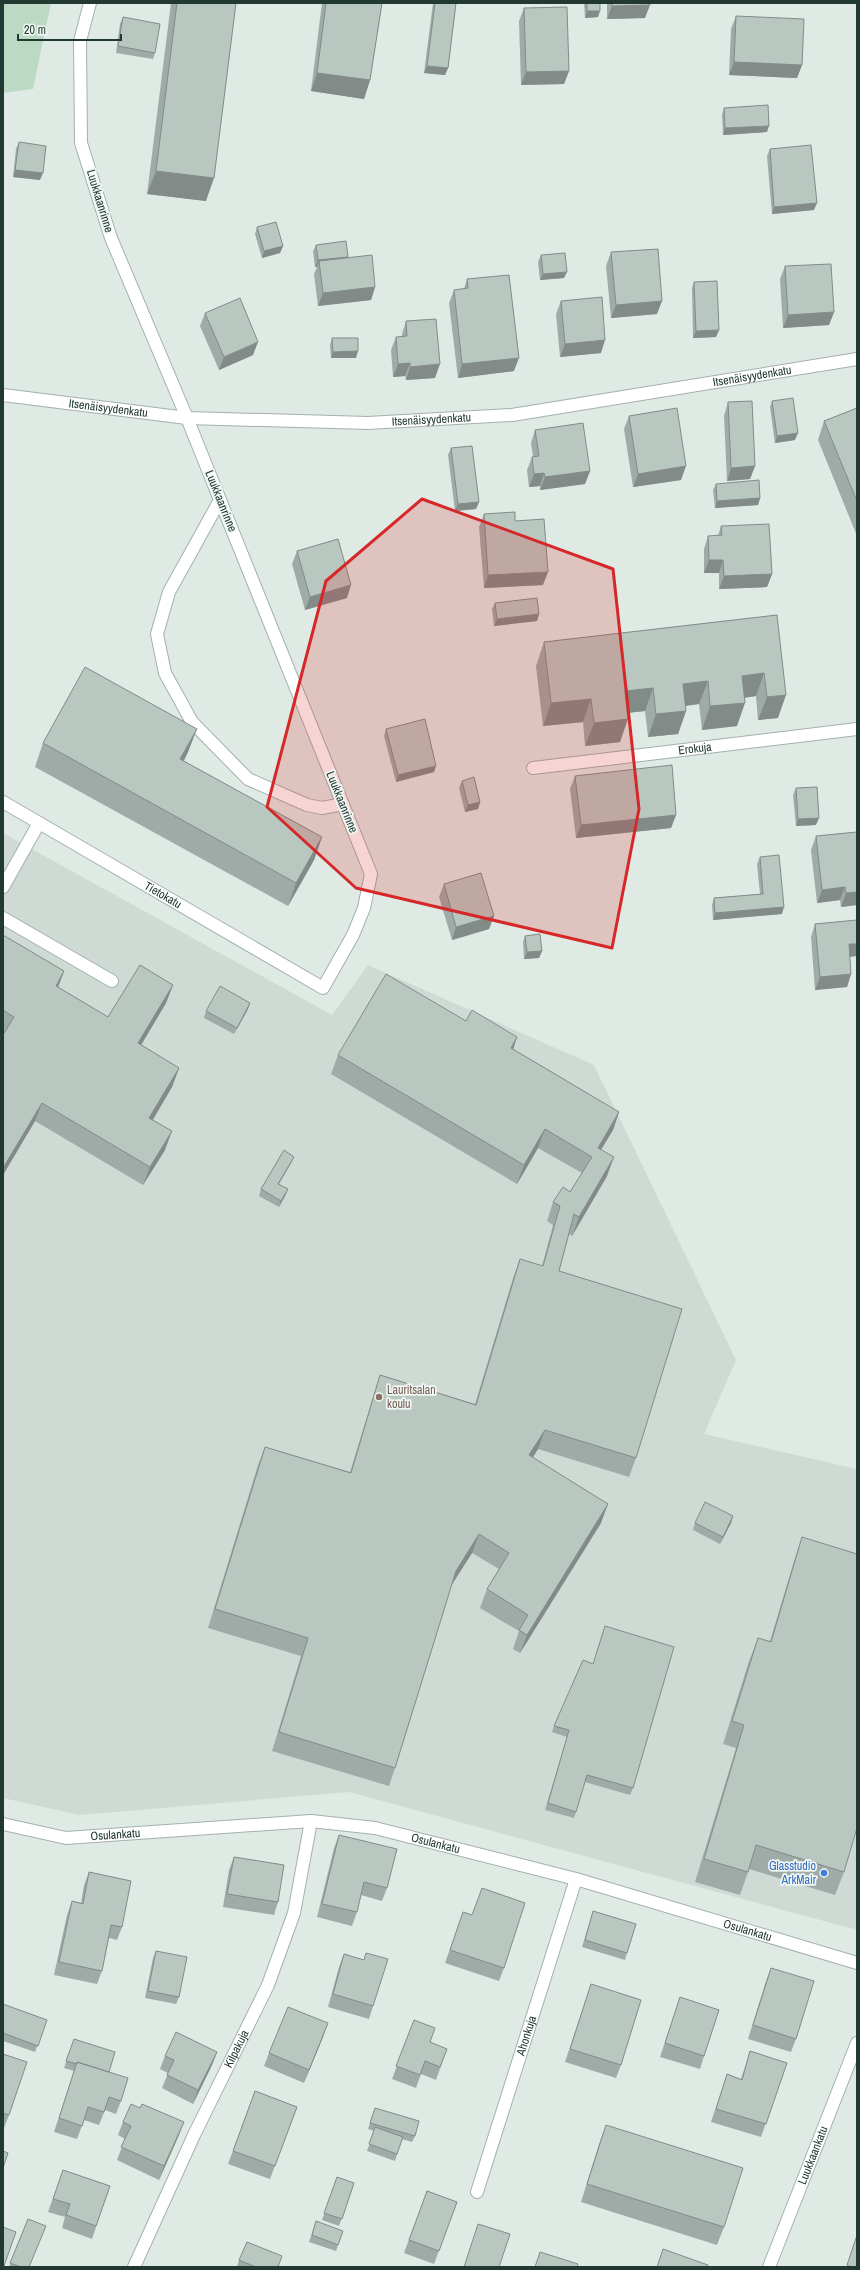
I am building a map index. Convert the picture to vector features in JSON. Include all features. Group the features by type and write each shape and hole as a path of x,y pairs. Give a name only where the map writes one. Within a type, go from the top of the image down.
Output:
{"street":[{"name":"Luukkaanrinne","path":"90,3 80,41 82,143 111,238 187,418 371,874 364,908 353,935 324,988"},
{"name":"Itsenäisyydenkatu","path":"3,395 187,418 368,423 512,415 857,359"},
{"path":"220,500 169,592 157,634 165,673 192,722 248,779 307,805 322,808 343,804"},
{"name":"Erokuja","path":"533,768 857,729"},
{"name":"Tietokatu","path":"3,802 324,988"},
{"path":"3,887 39,823"},
{"path":"3,918 112,981"},
{"name":"Osulankatu","path":"3,1824 66,1838 311,1821 375,1828 576,1879 857,1962"},
{"name":"Kilpakuja","path":"134,2267 194,2135 268,1985 294,1913 311,1821"},
{"name":"Ahonkuja","path":"477,2192 576,1879"},
{"name":"Luukkaankatu","path":"769,2267 857,2043"}],"highlighted area":[{"path":"422,499 613,569 639,809 612,948 356,888 267,807 326,581"}],"shaded area":[{"name":"Lauritsalan koulu","path":"3,833 332,1015 368,965 594,1065 736,1360 704,1434 857,1469 857,1930 349,1792 80,1815 3,1798"}],"green space":[{"path":"3,3 51,3 33,89 3,93"}],"building":[{"path":"177,3 236,3 214,178 156,171"},
{"path":"326,3 382,3 370,80 317,73"},
{"path":"435,3 456,3 448,68 427,66"},
{"path":"587,3 600,3 600,11 587,11"},
{"path":"612,3 650,3 650,5 612,6"},
{"path":"567,7 569,71 526,72 524,8"},
{"path":"736,16 804,19 802,65 734,62"},
{"path":"123,17 160,24 155,53 118,46"},
{"path":"768,105 769,126 725,128 724,108"},
{"path":"19,142 46,146 43,173 15,170"},
{"path":"811,145 817,203 774,207 770,149"},
{"path":"276,222 283,246 264,251 257,227"},
{"path":"346,241 348,257 318,260 316,245"},
{"path":"658,249 662,301 616,305 611,252"},
{"path":"565,253 567,272 543,274 541,255"},
{"path":"372,255 375,287 323,293 319,261"},
{"path":"831,264 834,312 788,315 785,266"},
{"path":"509,275 519,358 462,364 454,290 468,288 467,279"},
{"path":"717,281 719,330 696,331 694,282"},
{"path":"602,297 605,340 565,344 561,301"},
{"path":"240,298 258,342 224,357 205,313"},
{"path":"436,319 440,364 410,367 410,363 398,364 396,337 407,336 406,321"},
{"path":"332,338 358,338 358,351 333,352"},
{"path":"793,398 798,433 777,436 772,401"},
{"path":"752,401 755,466 731,468 728,402"},
{"path":"677,408 686,466 638,474 629,416"},
{"path":"857,408 857,501 824,421"},
{"path":"583,423 590,471 545,477 544,473 534,474 532,457 539,456 535,430"},
{"path":"472,446 479,502 458,504 451,448"},
{"path":"759,480 760,498 717,501 716,484"},
{"path":"515,512 515,521 544,519 548,572 488,575 484,514"},
{"path":"769,524 772,574 724,576 723,560 709,560 708,536 722,535 721,526"},
{"path":"338,539 351,585 310,597 297,551"},
{"path":"537,598 539,614 497,619 495,603"},
{"path":"777,615 786,695 767,697 764,673 742,676 745,703 710,706 708,681 683,684 686,711 656,714 653,688 625,691 628,719 594,723 591,699 551,703 544,642"},
{"path":"85,667 197,729 180,759 322,837 296,883 43,743"},
{"path":"425,719 436,766 398,775 386,729"},
{"path":"672,765 676,815 581,825 575,776"},
{"path":"474,777 480,802 468,805 462,781"},
{"path":"817,787 819,818 798,819 796,788"},
{"path":"857,832 857,892 846,893 845,887 822,890 816,836"},
{"path":"779,855 784,907 715,913 714,898 763,894 760,857"},
{"path":"481,873 494,916 456,927 444,884"},
{"path":"857,920 857,944 849,944 851,974 820,977 815,924"},
{"path":"540,934 542,951 527,952 525,936"},
{"path":"3,935 64,971 56,986 108,1017 140,965 173,985 138,1043 179,1068 149,1118 172,1131 150,1167 42,1103 3,1168 3,1035 14,1017 3,1010"},
{"path":"386,974 466,1021 472,1010 517,1037 511,1048 619,1112 598,1148 614,1157 579,1217 574,1214 559,1271 682,1309 636,1458 545,1430 529,1455 608,1504 527,1635 519,1630 528,1615 487,1589 509,1553 479,1534 456,1571 395,1768 279,1732 308,1638 215,1609 265,1447 351,1473 380,1375 476,1405 520,1259 543,1266 560,1206 553,1202 563,1187 570,1192 592,1157 545,1129 524,1165 338,1055"},
{"path":"220,986 250,1003 237,1028 206,1011"},
{"path":"284,1150 294,1157 278,1184 288,1189 281,1201 261,1189"},
{"path":"705,1502 733,1516 723,1537 695,1523"},
{"path":"802,1537 857,1554 857,1828 844,1872 756,1845 748,1872 704,1859 744,1725 732,1721 758,1638 771,1642"},
{"path":"605,1626 674,1647 633,1788 587,1775 576,1812 548,1803 569,1730 554,1726 583,1660 593,1664"},
{"path":"339,1835 397,1849 387,1888 364,1882 357,1912 322,1904"},
{"path":"234,1857 284,1865 278,1902 227,1894"},
{"path":"89,1872 131,1881 122,1927 111,1925 102,1971 59,1962 72,1901 83,1904"},
{"path":"482,1888 525,1903 504,1968 450,1950 463,1912 472,1915"},
{"path":"593,1911 636,1924 627,1953 585,1940"},
{"path":"156,1951 187,1957 179,1997 148,1991"},
{"path":"366,1953 388,1959 373,2006 333,1994 344,1954 364,1960"},
{"path":"771,1968 814,1981 796,2039 753,2025"},
{"path":"591,1984 641,2000 621,2065 570,2049"},
{"path":"680,1997 719,2010 704,2056 665,2043"},
{"path":"3,2004 47,2020 38,2046 3,2033"},
{"path":"288,2007 328,2023 309,2070 269,2053"},
{"path":"414,2020 435,2028 430,2042 447,2049 440,2067 425,2061 420,2075 396,2066"},
{"path":"176,2032 217,2052 198,2090 167,2075 174,2060 165,2056"},
{"path":"74,2039 115,2052 109,2072 77,2062 77,2064 66,2061"},
{"path":"750,2051 787,2063 766,2124 716,2109 727,2074 742,2080"},
{"path":"3,2054 27,2062 9,2115 3,2113"},
{"path":"77,2062 128,2078 121,2101 109,2097 104,2112 88,2107 82,2126 59,2118"},
{"path":"255,2091 297,2107 275,2166 233,2151"},
{"path":"131,2104 140,2108 142,2104 184,2122 164,2166 121,2147 131,2126 123,2122"},
{"path":"375,2108 419,2121 415,2136 370,2123"},
{"path":"606,2125 743,2168 724,2227 587,2184"},
{"path":"375,2127 403,2137 397,2154 369,2144"},
{"path":"3,2151 8,2153 3,2168"},
{"path":"63,2170 110,2186 96,2226 66,2215 70,2204 53,2199"},
{"path":"337,2177 354,2183 342,2219 324,2213"},
{"path":"427,2191 457,2202 439,2251 409,2240"},
{"path":"28,2219 46,2226 29,2267 21,2267 10,2263"},
{"path":"316,2221 343,2231 338,2245 312,2235"},
{"path":"478,2224 510,2234 499,2267 464,2267"},
{"path":"3,2227 16,2232 4,2266 3,2266"},
{"path":"857,2235 857,2267 851,2267 847,2265"},
{"path":"247,2242 282,2256 278,2267 256,2267 239,2260"},
{"path":"663,2249 708,2265 708,2267 657,2267"},
{"path":"540,2252 578,2264 577,2267 535,2267"}],"place":[{"name":"Lauritsalan koulu","path":"379,1397"},
{"name":"Glasstudio ArkMair","path":"824,1873"}]}
